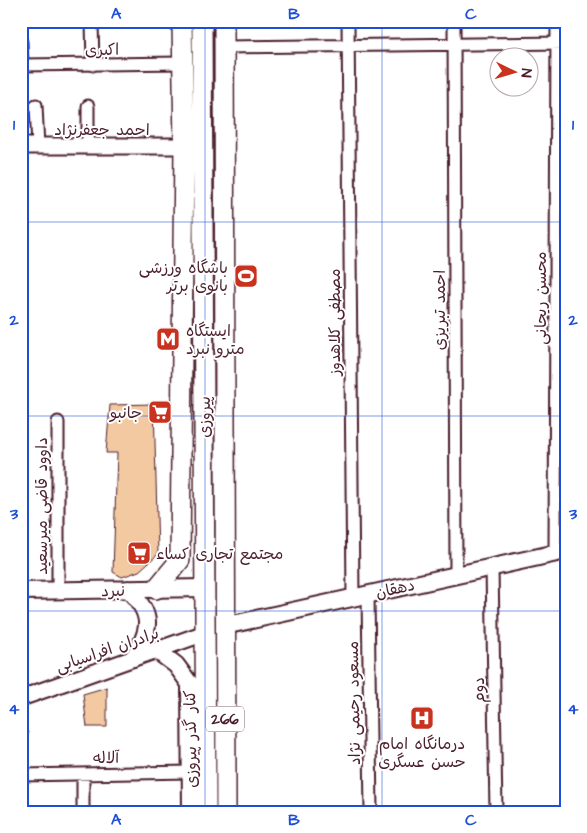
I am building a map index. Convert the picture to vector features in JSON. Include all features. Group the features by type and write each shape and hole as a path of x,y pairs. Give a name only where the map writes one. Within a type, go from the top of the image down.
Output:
{"main road":[{"path":"156,589 180,560 184,146 182,21"},
{"name":"پیروزی","path":"202,21 206,812"},
{"name":"پیروزی","path":"224,21 224,626 226,812"},
{"path":"184,146 203,146"},
{"path":"182,287 203,314"},
{"path":"182,398 204,368"},
{"name":"دهقان","path":"224,626 560,552"},
{"name":"نبرد","path":"21,592 204,588"},
{"path":"128,590 144,608 148,620 146,633 133,658"},
{"path":"205,633 224,626"},
{"name":"کنار گذر پیروزی","path":"156,650 176,665 190,684 191,812"}],"street":[{"path":"92,21 93,65"},
{"name":"مصطفی کلاهدوز","path":"348,21 360,596"},
{"name":"احمد تبریزی","path":"454,21 456,575"},
{"name":"محسن ریحانی","path":"557,21 561,43 560,552"},
{"path":"21,42 21,65"},
{"path":"225,47 561,43"},
{"name":"اکبری","path":"21,65 183,63"},
{"path":"36,105 38,147"},
{"path":"88,106 88,146"},
{"name":"احمد جعفرنژاد","path":"21,146 184,146"},
{"name":"داوود قاضی میرسعید","path":"58,422 58,591"},
{"name":"دوم","path":"492,567 496,812"},
{"name":"مسعود رحیمی نژاد","path":"360,596 371,812"},
{"name":"برادران افراسیابی","path":"21,698 205,633"},
{"name":"آلاله","path":"21,775 190,772"},
{"path":"83,774 83,812"}],"building":[{"path":"154,404 158,554 139,571 122,577 113,572 117,453 106,453 110,405"},
{"path":"107,687 107,727 87,727 83,694"},
{"path":"28,732 25,758 21,758 21,733"}],"place":[{"name":"باشگاه ورزشی بانوی برتر","path":"246,276"},
{"name":"ایستگاه مترو نبرد","path":"168,339"},
{"name":"جانبو","path":"160,412"},
{"name":"مجتمع تجاری کساء","path":"139,553"},
{"name":"درمانگاه امام حسن عسگری","path":"422,718"}]}
